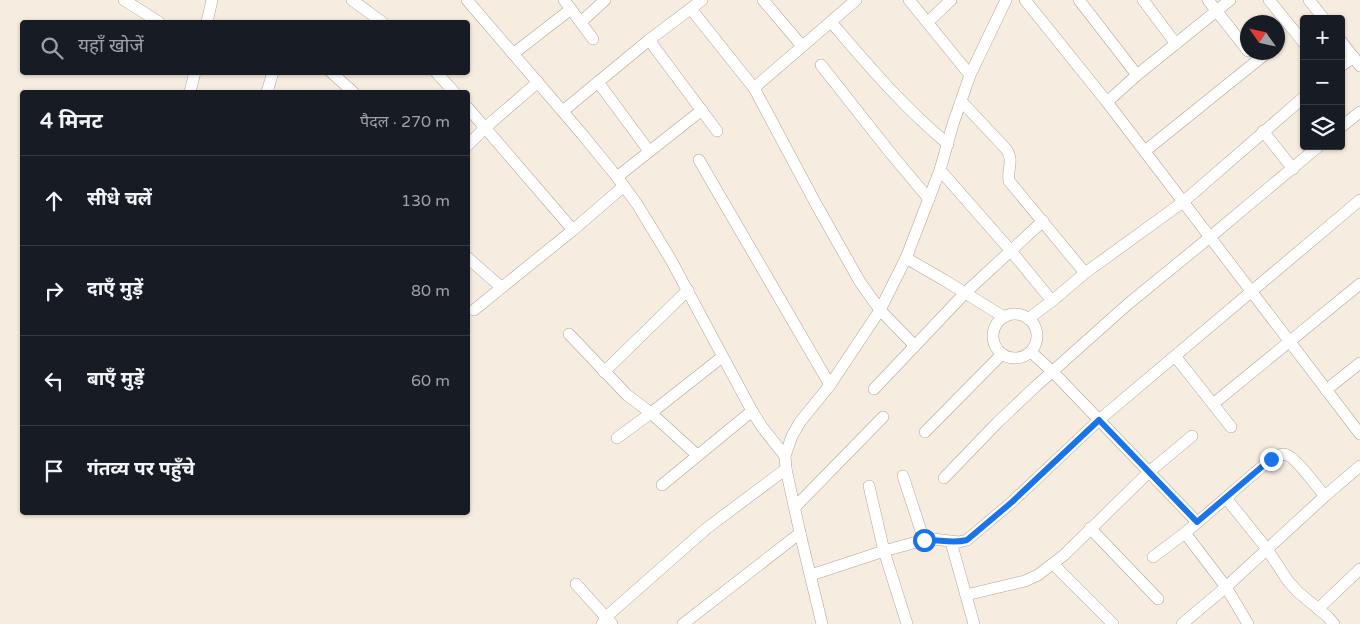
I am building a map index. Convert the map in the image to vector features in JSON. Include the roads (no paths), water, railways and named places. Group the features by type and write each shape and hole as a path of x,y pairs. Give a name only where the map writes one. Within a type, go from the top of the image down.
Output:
{"street":[{"path":"124,0 156,20"},
{"path":"207,20 212,0"},
{"path":"352,0 379,20"},
{"path":"467,0 621,181 651,225 752,411 785,456"},
{"path":"581,22 605,0"},
{"path":"563,111 649,40 702,0"},
{"path":"763,0 802,46"},
{"path":"754,88 856,0"},
{"path":"909,0 970,75"},
{"path":"928,22 951,0"},
{"path":"822,624 800,533 786,469 785,456 792,436 800,422 830,385 880,310 906,258 940,170 970,75 1006,0"},
{"path":"1025,0 1145,151 1360,434"},
{"path":"1079,0 1137,75"},
{"path":"1143,0 1176,44"},
{"path":"1208,0 1240,42"},
{"path":"1107,102 1137,75 1230,0"},
{"path":"1269,0 1300,38"},
{"path":"1309,0 1321,15"},
{"path":"513,54 567,4 593,40"},
{"path":"691,9 754,88 860,282 880,310 915,346"},
{"path":"831,22 885,84 929,128 948,144"},
{"path":"649,40 717,132"},
{"path":"1345,46 1357,61 1345,65"},
{"path":"1145,151 1258,60"},
{"path":"821,66 929,199"},
{"path":"190,90 194,75"},
{"path":"268,90 272,75"},
{"path":"334,75 351,90"},
{"path":"439,75 452,90"},
{"path":"470,143 538,82"},
{"path":"598,82 649,151"},
{"path":"961,101 1007,150 1011,158 1008,175 1009,181 1085,273"},
{"path":"1028,319 1085,273 1183,202 1263,131 1300,101"},
{"path":"470,110 573,230"},
{"path":"474,310 573,230 649,151 702,110"},
{"path":"1345,125 1359,116"},
{"path":"1263,131 1293,169"},
{"path":"944,478 998,423 1128,304 1314,150"},
{"path":"699,160 830,385"},
{"path":"940,170 1011,250 1052,301"},
{"path":"811,575 924,540 933,539 959,542 967,540 1012,502 1099,420 1360,200"},
{"path":"874,389 965,293 1043,221"},
{"path":"906,258 1004,318"},
{"path":"470,260 501,287"},
{"path":"1213,404 1360,284"},
{"path":"604,372 688,290"},
{"path":"1020,315 1034,325 1037,333 1037,342 1026,355 1010,358 996,348 993,340 994,331 998,323 1004,318 1020,315"},
{"path":"569,334 627,395 651,413 697,455"},
{"path":"1030,352 1053,372 1197,522"},
{"path":"925,432 1002,354"},
{"path":"617,438 722,356"},
{"path":"1175,356 1231,427"},
{"path":"1326,390 1360,363"},
{"path":"662,485 752,411"},
{"path":"795,507 883,417"},
{"path":"966,595 1025,582 1038,575 1053,564 1149,472 1192,436"},
{"path":"1153,557 1185,533 1271,459 1279,455 1288,455 1294,460 1325,496"},
{"path":"1182,624 1226,587 1360,466"},
{"path":"576,584 607,622 707,528 786,469"},
{"path":"903,476 924,540"},
{"path":"869,486 884,551 907,624"},
{"path":"1226,498 1267,550 1288,581 1334,624"},
{"path":"1090,528 1158,599"},
{"path":"683,624 800,533"},
{"path":"1185,533 1226,587 1248,624"},
{"path":"951,542 974,624"},
{"path":"1053,564 1113,624"},
{"path":"1318,609 1360,569"}]}
